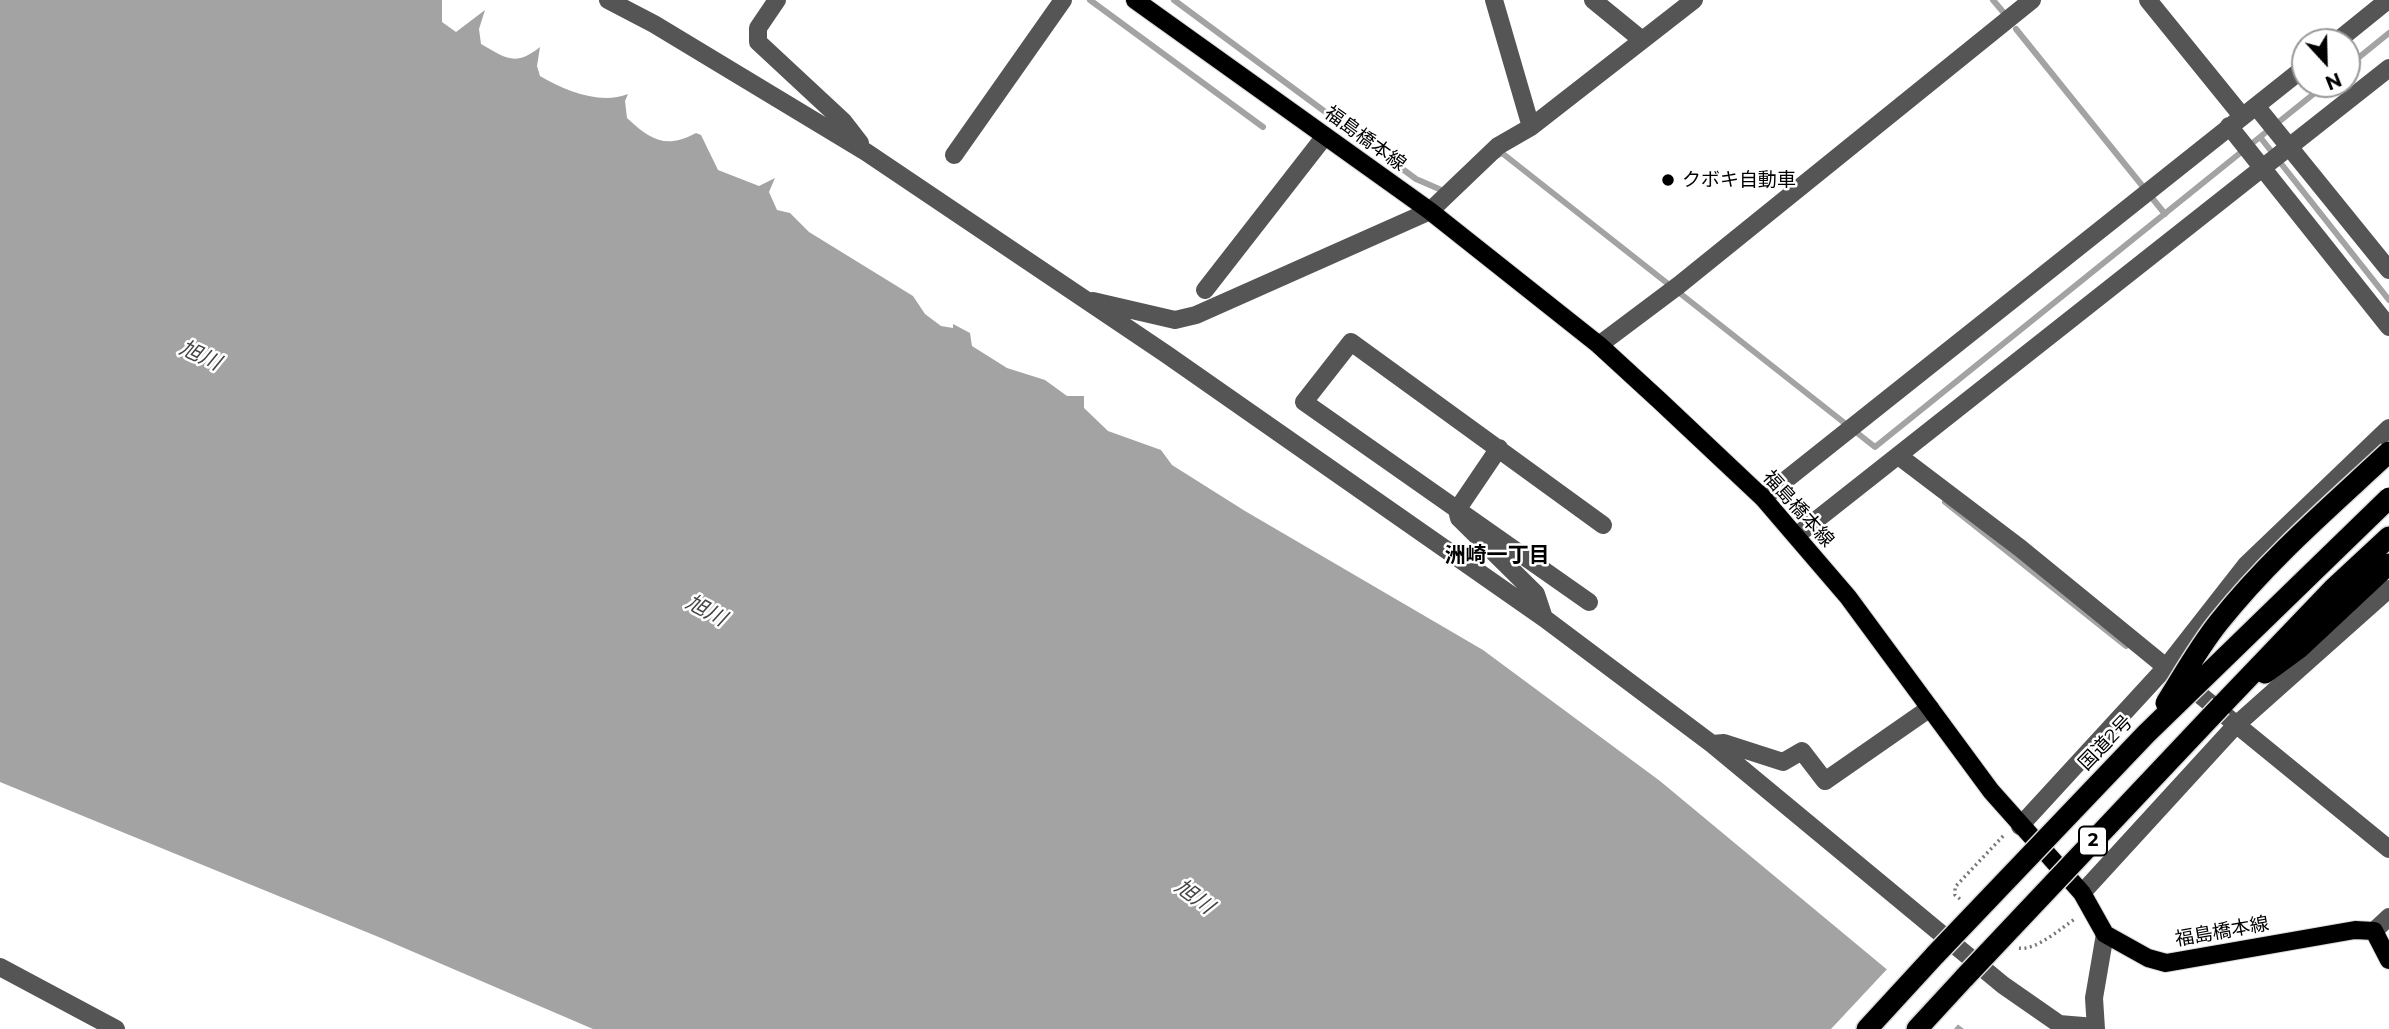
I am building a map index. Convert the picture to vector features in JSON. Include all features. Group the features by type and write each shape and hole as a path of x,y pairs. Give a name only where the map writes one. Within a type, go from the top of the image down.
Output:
{"highway":[{"path":"2146,734 2217,624 2306,529 2389,452"},
{"name":"国道2号","path":"1867,1029 2146,734 2389,498"},
{"name":"2","path":"1917,1029 2333,589 2389,537"},
{"path":"2221,706 2300,648 2389,564"}],"main road":[{"name":"福島橋本線","path":"1135,0 1430,211 1599,345 1763,498 1848,597 2020,825 2082,894 2105,934 2148,958 2166,963 2355,930 2375,931"},
{"path":"2375,931 2389,960"}],"street":[{"path":"608,0 654,24 866,152 1079,298 1166,354 1544,618 1712,744 2003,985 2059,1024 2096,1028 2094,998 2105,934"},
{"path":"777,0 758,28 758,42 843,121 866,152"},
{"path":"954,155 1063,0"},
{"path":"1494,0 1531,127"},
{"path":"1593,0 1642,40"},
{"path":"1079,298 1175,320 1196,315 1430,211 1498,146 1531,127 1694,0"},
{"path":"1599,345 1675,288 2032,0"},
{"path":"2148,0 2243,116 2389,327"},
{"path":"2353,28 2388,0"},
{"path":"1796,537 1895,460 2268,152 2389,68"},
{"path":"1763,498 2291,78"},
{"path":"2243,116 2269,122 2268,152 2389,270"},
{"path":"1205,290 1325,136"},
{"path":"1588,602 1304,402 1351,342 1603,525"},
{"path":"2020,825 2167,666 2246,565 2389,428"},
{"path":"1499,447 1457,510 1459,518 1536,594 1544,618"},
{"path":"1895,460 2020,548 2389,849"},
{"path":"2082,894 2235,726 2389,589"},
{"path":"1712,744 1724,743 1783,762 1802,751 1825,781 1930,708"},
{"path":"2375,931 2389,916"},
{"path":"0,967 116,1029"}],"water":[{"name":"旭川","path":"0,0 442,0 442,22 456,32 485,10 479,29 481,44 504,56 517,59 540,47 537,66 540,76 583,95 606,98 628,94 625,101 627,118 652,137 676,141 696,133 701,135 718,170 759,186 775,178 769,192 777,210 790,213 809,232 913,296 925,314 941,326 953,328 953,324 970,333 972,346 1007,368 1045,380 1067,396 1084,396 1084,408 1108,431 1161,450 1172,465 1245,511 1483,650 1660,781 1896,977 1964,1029 593,1029 381,938 0,782"}],"pier":[{"path":"1889,967 1960,1022 1954,1029 1831,1029"}],"waterway":[{"path":"1090,0 1263,127"},
{"path":"1174,0 1416,179 1446,192"},
{"path":"1993,0 2004,13"},
{"path":"2016,29 2165,214"},
{"path":"2361,56 2389,33"},
{"path":"2309,98 2260,137 2389,300"},
{"path":"1496,156 1502,153 1875,447 2260,137"},
{"path":"1945,502 2126,646"}],"place":[{"name":"クボキ自動車","path":"1668,180"}],"district":[{"name":"洲崎一丁目","path":"1497,556"}]}
